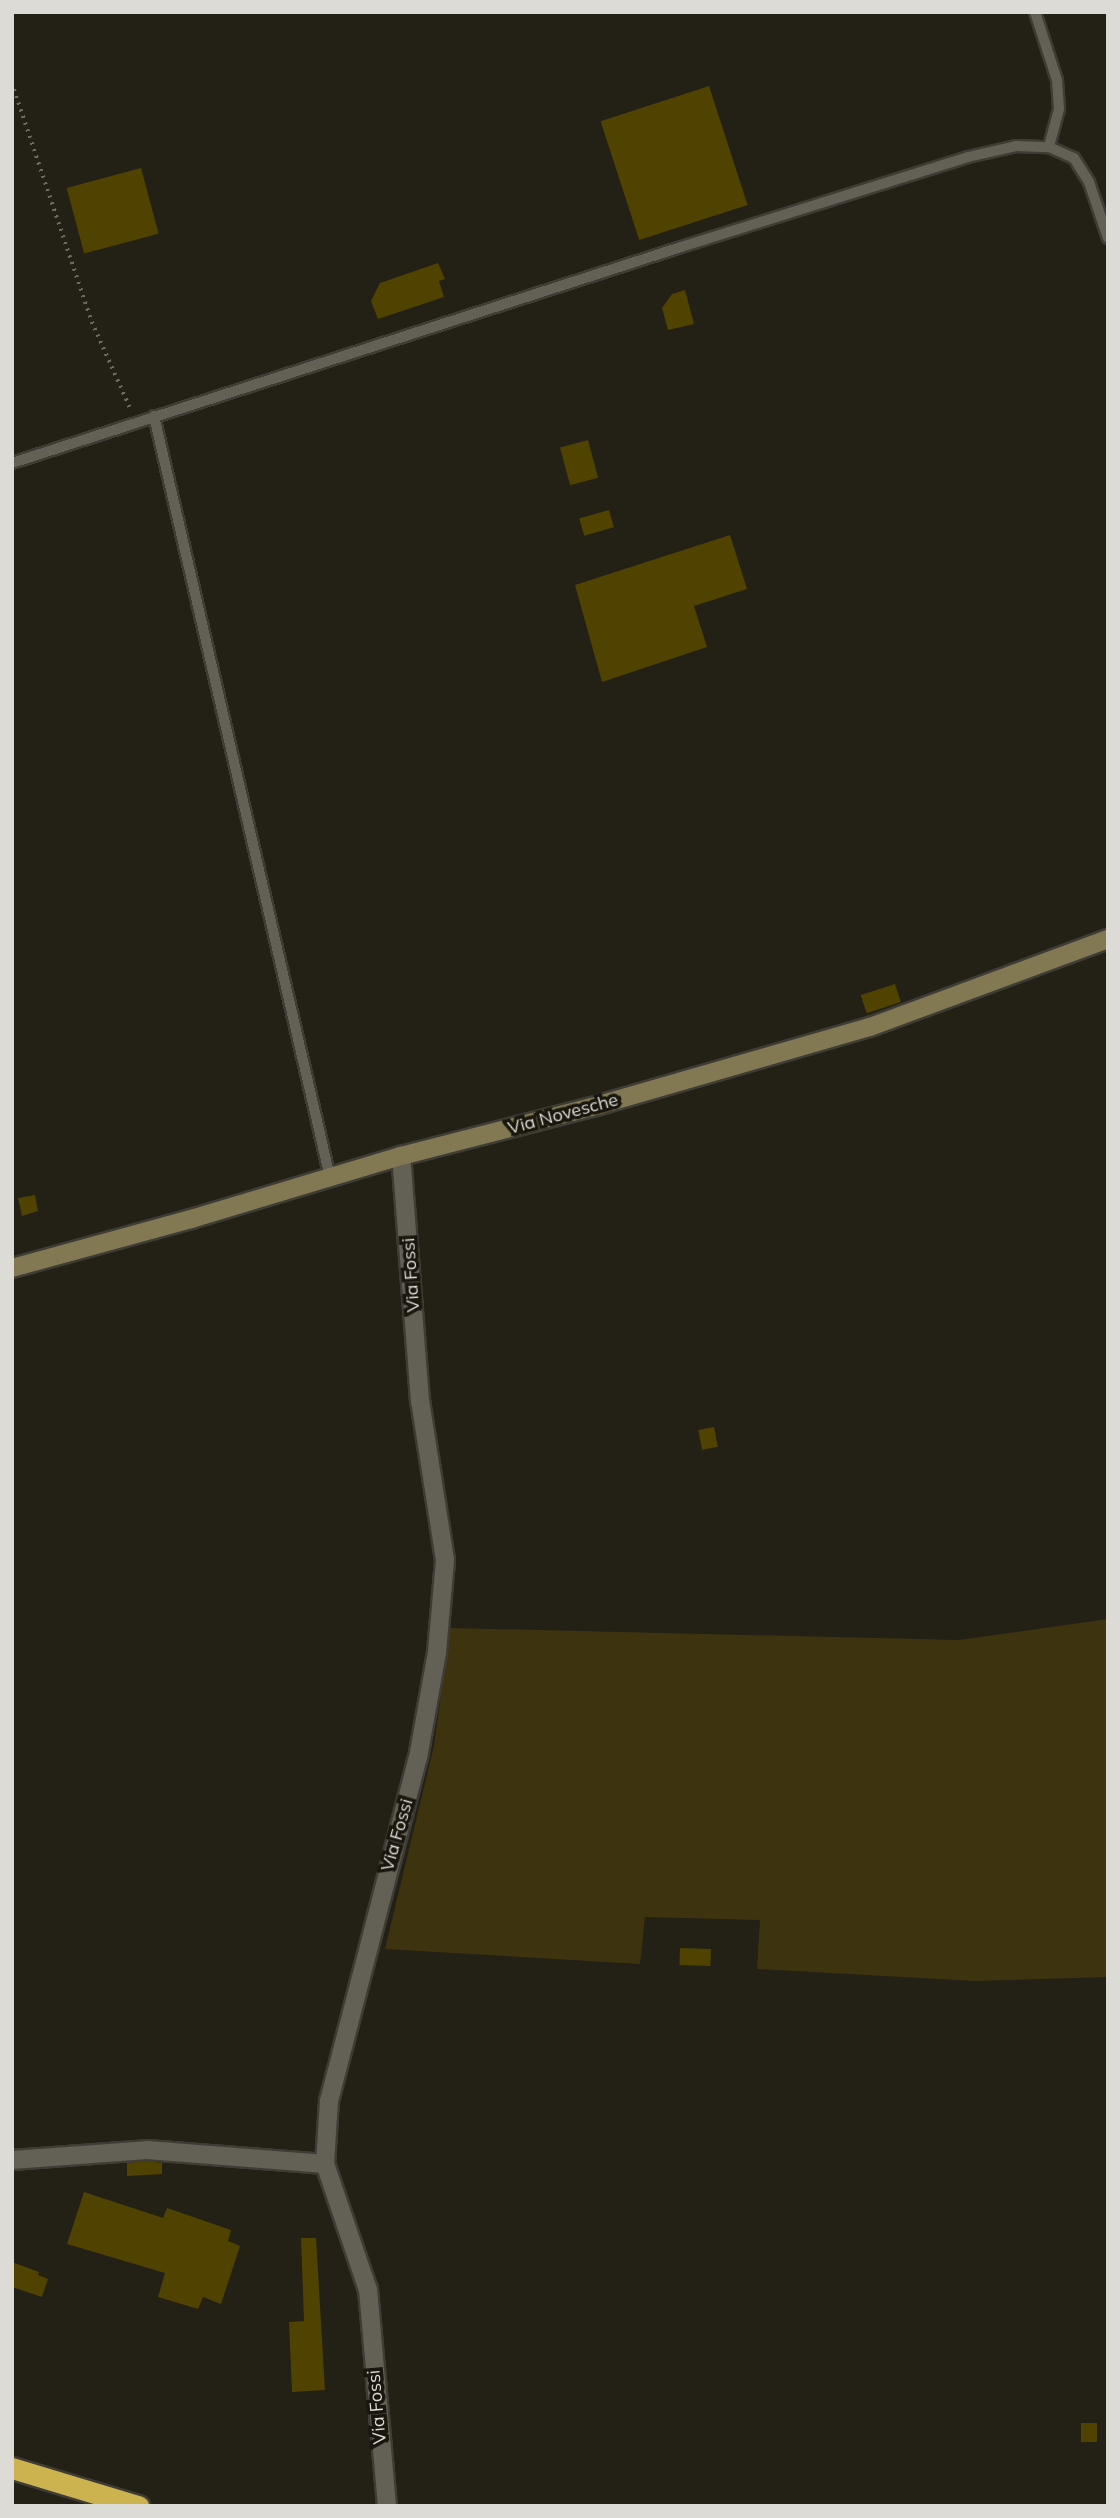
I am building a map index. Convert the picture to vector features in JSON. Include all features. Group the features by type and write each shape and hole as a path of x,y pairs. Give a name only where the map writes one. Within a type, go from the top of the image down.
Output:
{"highway":[{"path":"12,2469 138,2506"}],"street":[{"name":"Via Novesche","path":"12,1268 191,1219 401,1156 600,1105 870,1027 1108,939"},
{"name":"Via Fossi","path":"387,2506 368,2290 325,2164 328,2101 418,1758 437,1652 445,1560 421,1401 401,1156"},
{"path":"12,2160 147,2150 325,2164"}],"lane":[{"path":"1035,12 1057,80 1059,109 1049,147"},
{"path":"12,463 968,157 1016,146 1049,147 1074,158 1088,182 1108,238"},
{"path":"154,416 330,1177"}],"path":[{"path":"12,83 92,322 136,422"}],"shaded area":[{"path":"1108,1619 1108,1977 975,1981 757,1969 760,1920 645,1917 640,1964 385,1949 434,1746 450,1628 959,1640"}],"building":[{"path":"709,86 748,205 639,240 601,121"},
{"path":"141,168 159,234 84,254 67,188"},
{"path":"438,263 445,279 439,281 444,297 378,319 371,301 380,283"},
{"path":"685,290 694,324 668,330 662,308 672,294"},
{"path":"588,440 598,478 570,485 560,448"},
{"path":"609,510 614,527 584,536 579,519"},
{"path":"730,535 747,589 694,606 707,647 602,682 575,585"},
{"path":"895,984 901,1002 867,1013 861,995"},
{"path":"35,1195 38,1211 22,1216 18,1198"},
{"path":"714,1427 718,1447 702,1450 698,1430"},
{"path":"680,1948 711,1949 710,1966 679,1965"},
{"path":"127,2163 162,2163 162,2174 127,2176"},
{"path":"84,2192 163,2218 167,2208 231,2230 228,2241 240,2246 221,2304 203,2297 198,2309 158,2297 165,2273 67,2244"},
{"path":"301,2238 316,2238 325,2390 292,2392 289,2322 304,2321"},
{"path":"12,2262 39,2272 38,2275 48,2279 42,2297 12,2287"},
{"path":"1081,2423 1097,2423 1097,2442 1081,2442"}]}
